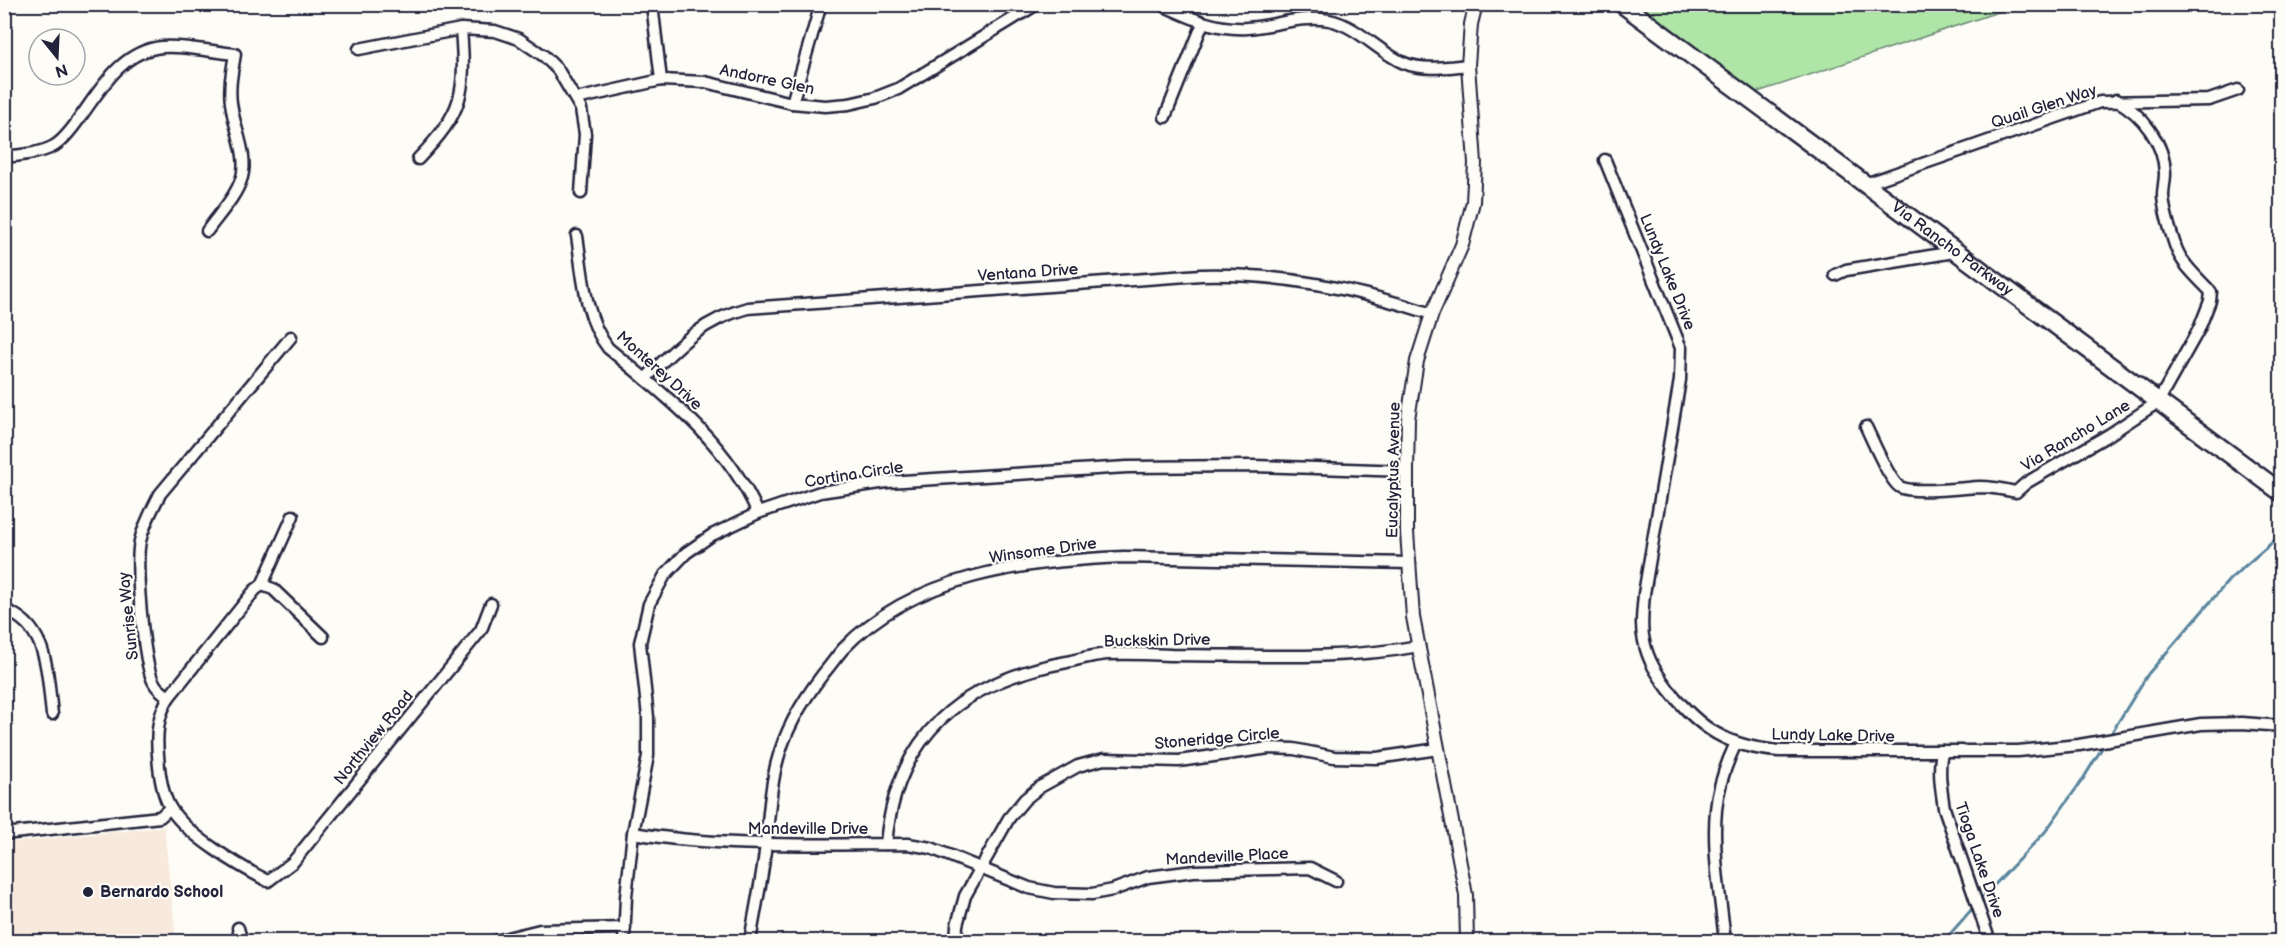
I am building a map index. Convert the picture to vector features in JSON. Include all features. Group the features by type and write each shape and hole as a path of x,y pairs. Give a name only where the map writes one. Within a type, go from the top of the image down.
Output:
{"main road":[{"name":"Via Rancho Parkway","path":"1622,4 2282,493"}],"street":[{"path":"652,4 661,80"},
{"path":"792,103 821,4"},
{"name":"Andorre Glen","path":"576,99 661,80 705,82 792,103 825,106 849,105 890,92 1036,4"},
{"path":"1160,4 1203,23 1221,28 1247,28 1308,19 1327,20 1340,23 1405,64 1438,68 1468,65"},
{"name":"Eucalyptus Avenue","path":"1467,942 1466,895 1413,617 1407,532 1407,471 1408,419 1417,361 1432,314 1462,245 1473,202 1475,163 1468,65 1471,24 1476,4"},
{"path":"1165,117 1203,23"},
{"path":"418,159 443,133 459,103 465,72 461,29"},
{"path":"359,49 461,29 495,31 519,39 544,56 558,70 581,109 585,134 580,193"},
{"path":"4,157 32,153 54,146 70,132 115,70 128,59 143,51 163,46 235,54 230,81 231,106 242,154 242,175 235,192 207,231"},
{"name":"Quail Glen Way","path":"1865,184 2100,102 2209,100 2238,90"},
{"path":"2116,100 2135,113 2154,136 2163,157 2165,173 2163,197 2175,247 2184,263 2211,292 2210,301 2199,328 2158,402"},
{"name":"Lundy Lake Drive","path":"1605,160 1681,348 1680,380 1644,594 1642,624 1652,668 1688,713 1718,736 1758,750 1779,751 2018,751 2079,745 2201,724 2242,723 2282,726"},
{"name":"Monterey Drive","path":"577,236 589,309 599,336 608,348 694,422 725,455 750,494 758,513"},
{"path":"1835,275 1846,270 1954,252"},
{"name":"Ventana Drive","path":"645,379 683,341 702,327 732,312 748,308 1233,274 1275,277 1329,285 1381,297 1432,314"},
{"name":"Sunrise Way","path":"169,697 159,690 152,679 147,658 138,566 140,542 146,521 160,494 291,337"},
{"name":"Via Rancho Lane","path":"1866,427 1893,480 1901,488 1917,490 1981,487 2016,492 2026,483 2110,434 2158,402"},
{"name":"Cortina Circle","path":"624,942 633,833 648,756 648,717 640,643 649,604 665,575 686,553 712,535 758,513 820,492 898,482 1127,467 1252,466 1407,471"},
{"path":"4,834 160,817 170,808 159,768 157,748 158,723 162,709 169,697 255,590 262,585 293,516"},
{"name":"Winsome Drive","path":"750,942 777,762 790,728 808,693 843,649 868,627 902,604 938,588 975,576 1021,566 1086,558 1410,563"},
{"path":"262,585 273,589 323,637"},
{"name":"Northview Road","path":"170,808 187,827 235,864 268,881 293,862 474,639 481,630 491,604"},
{"path":"4,610 18,615 40,642 45,659 52,714"},
{"name":"Buckskin Drive","path":"886,844 888,819 896,788 908,761 928,731 960,702 999,681 1039,667 1106,654 1342,655 1419,646"},
{"path":"1725,942 1716,841 1716,809 1726,764 1736,743"},
{"name":"Stoneridge Circle","path":"956,942 957,925 965,896 1008,818 1025,799 1040,787 1078,766 1104,759 1179,760 1269,748 1294,749 1334,757 1377,758 1438,749"},
{"name":"Tioga Lake Drive","path":"1942,752 1941,791 1944,808 1990,942"},
{"name":"Mandeville Drive","path":"633,833 667,839 766,844 908,844 931,849 979,868"},
{"name":"Mandeville Place","path":"979,868 1029,888 1054,893 1092,894 1113,890 1148,877 1194,871 1310,868 1336,881"},
{"path":"238,928 242,942"},
{"path":"490,942 540,930 625,928"}],"shaded area":[{"name":"Bernardo School","path":"164,827 176,941 5,941 4,843"}],"green space":[{"path":"1637,5 2019,5 1755,93"}],"waterway":[{"path":"2112,732 2148,674 2230,579 2282,534"},
{"path":"1983,897 2045,832 2102,748"},
{"path":"1943,942 1972,909"}],"place":[{"name":"Bernardo School","path":"88,892"}]}
